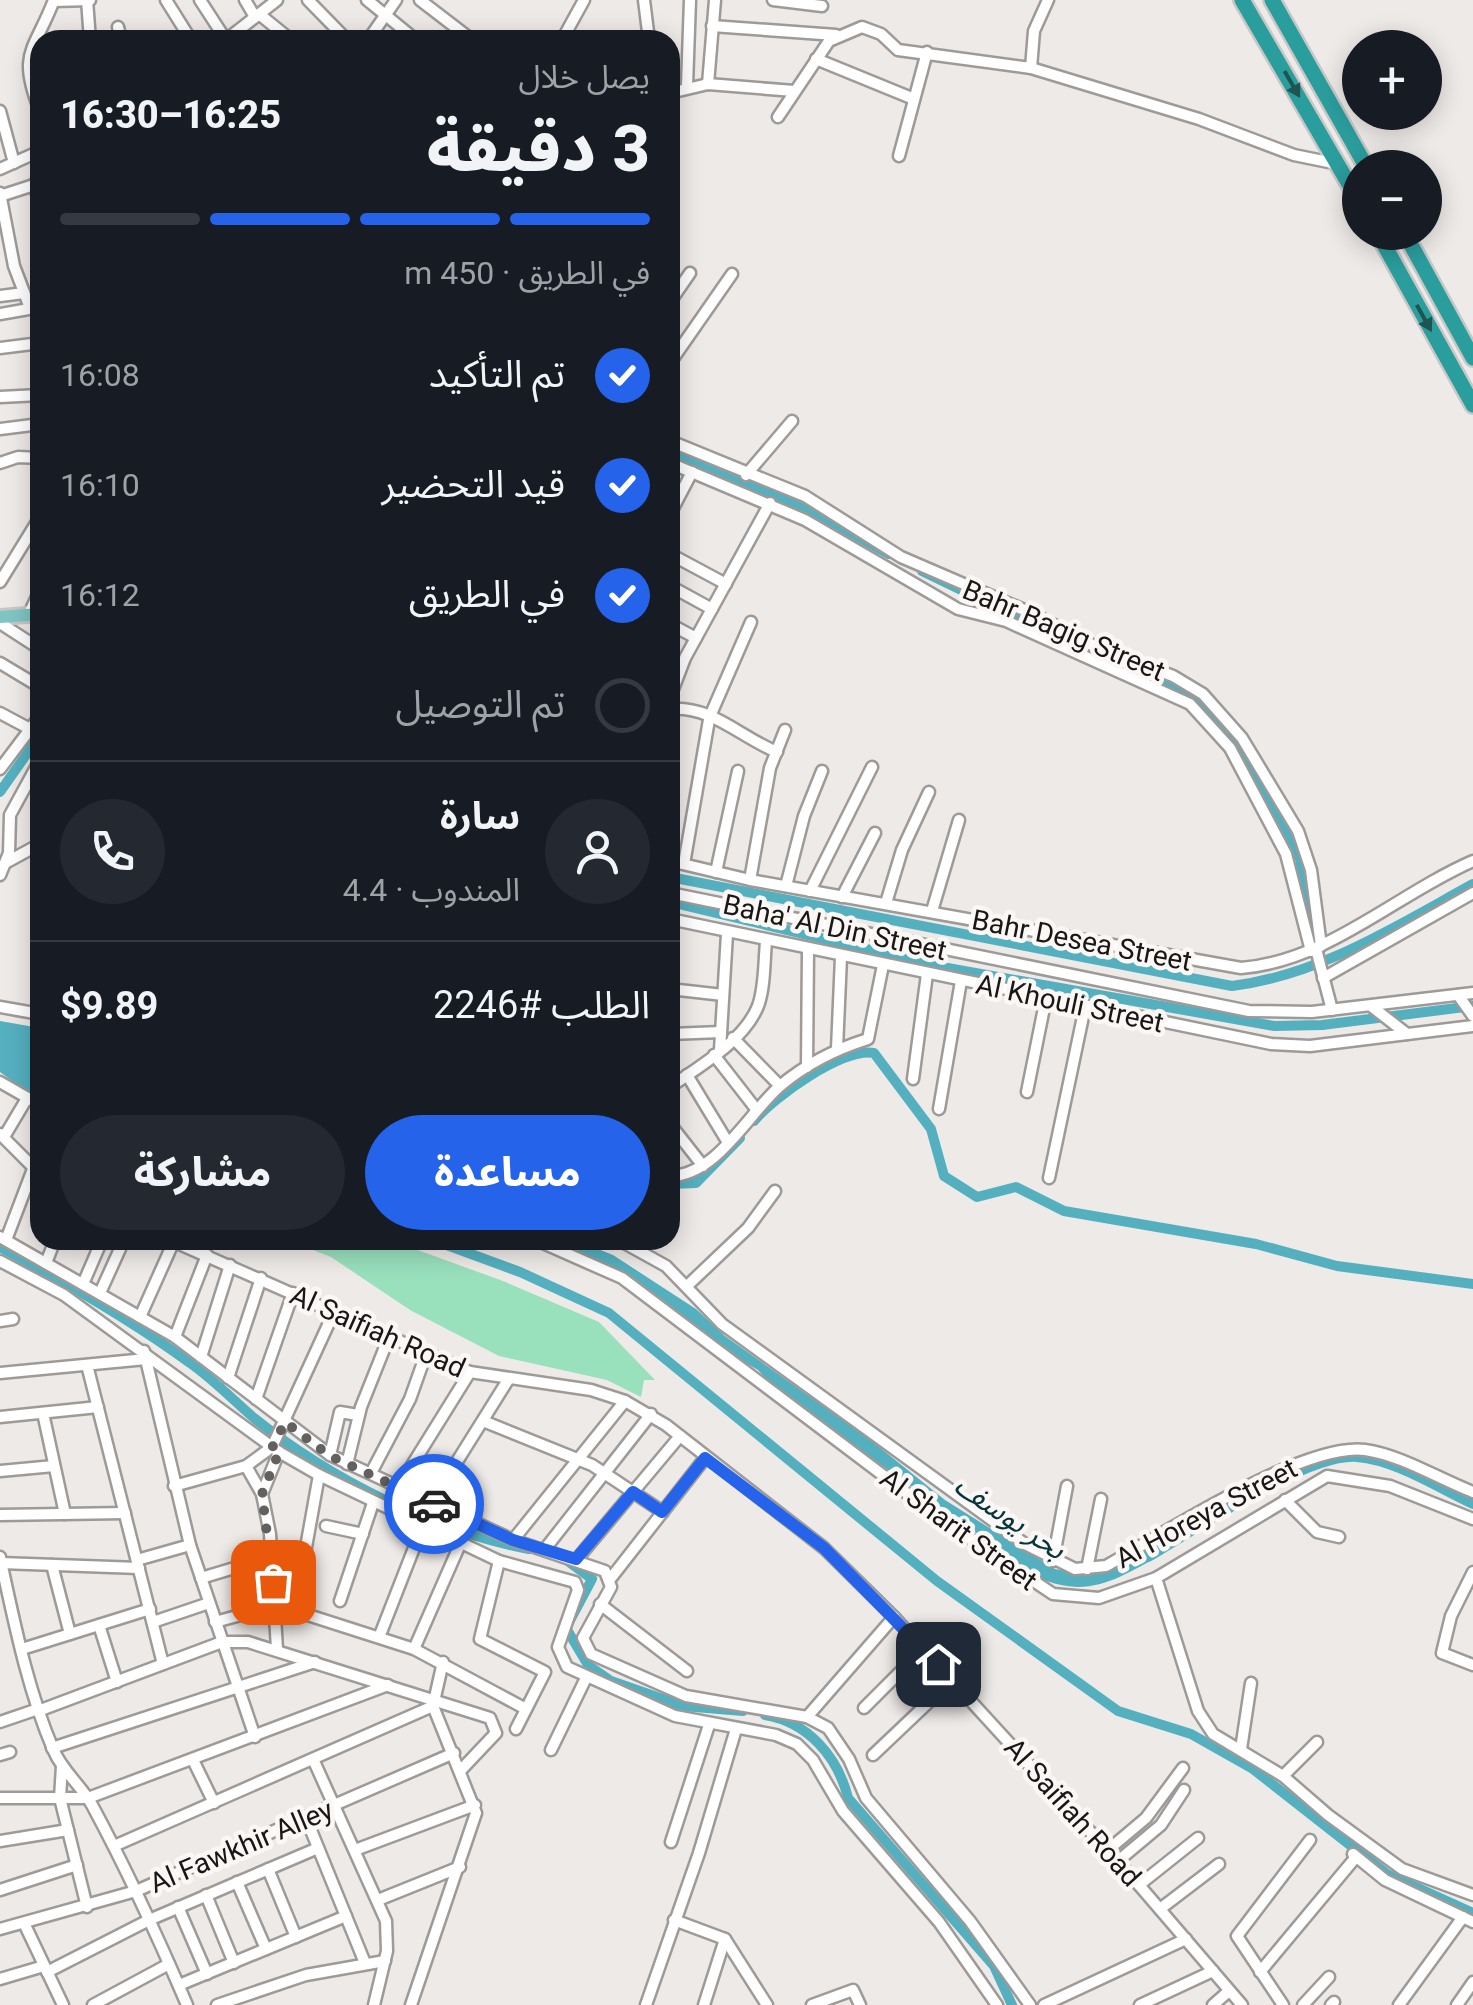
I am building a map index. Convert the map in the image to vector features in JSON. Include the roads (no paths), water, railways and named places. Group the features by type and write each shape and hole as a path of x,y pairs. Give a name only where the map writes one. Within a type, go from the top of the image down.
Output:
{"highway":[{"path":"1242,0 1342,169"},
{"path":"1272,0 1357,150"},
{"path":"1269,44 1290,31"},
{"path":"1387,250 1473,405"},
{"path":"1414,250 1473,358"}],"main road":[{"path":"0,620 30,615"}],"street":[{"path":"37,30 54,1 88,0 90,30"},
{"path":"166,0 185,30"},
{"path":"200,0 220,30"},
{"path":"245,0 277,30"},
{"path":"238,30 276,0"},
{"path":"308,0 337,30"},
{"path":"367,0 403,30"},
{"path":"373,30 396,0"},
{"path":"420,0 459,30"},
{"path":"568,30 584,0"},
{"path":"644,0 648,30"},
{"path":"687,86 690,0"},
{"path":"708,84 714,0"},
{"path":"772,0 822,6"},
{"path":"1031,68 1034,30 1048,0"},
{"path":"712,26 837,36 862,28 873,30 893,48 1031,68 1199,119 1294,156 1339,164"},
{"path":"778,117 816,59 837,36"},
{"path":"899,156 927,52"},
{"path":"816,59 914,99"},
{"path":"680,89 708,84 794,92"},
{"path":"0,112 14,163"},
{"path":"0,169 30,156"},
{"path":"30,186 0,195 14,266 30,301"},
{"path":"0,266 14,266"},
{"path":"680,287 690,272"},
{"path":"680,349 732,274"},
{"path":"0,296 24,293"},
{"path":"0,314 30,309"},
{"path":"0,348 30,344"},
{"path":"0,397 30,395"},
{"path":"746,475 792,422"},
{"path":"0,428 30,425"},
{"name":"Bahr Bagig Street","path":"680,445 806,496 901,557 964,588 1031,613 1122,658 1173,676 1202,694 1228,719 1302,841 1311,870 1316,949"},
{"path":"0,463 30,458"},
{"name":"Bahr Bagig Street","path":"680,467 770,503 958,609 1006,621 1132,680 1174,695 1213,727 1242,767 1286,854 1316,949"},
{"path":"680,495 692,472"},
{"path":"680,674 770,503"},
{"path":"0,582 4,566 30,530"},
{"path":"680,559 726,584"},
{"path":"680,591 712,609"},
{"path":"0,620 30,642"},
{"path":"684,864 710,714 751,622"},
{"path":"680,629 696,638"},
{"path":"0,663 30,681"},
{"path":"680,710 710,714 745,738 776,752"},
{"path":"0,713 30,729 0,770"},
{"path":"1213,727 1228,719"},
{"path":"750,880 776,752 785,730"},
{"path":"810,891 872,767"},
{"path":"716,872 738,770"},
{"path":"786,886 804,816 822,771"},
{"path":"0,875 7,862 10,815 30,778"},
{"path":"886,902 902,850 929,792"},
{"path":"932,911 959,820"},
{"path":"842,896 875,833"},
{"path":"0,834 8,844"},
{"path":"7,862 30,849"},
{"name":"Bahr Desea Street","path":"680,863 750,880 1223,967 1277,963 1316,949 1473,861"},
{"path":"1323,978 1473,893"},
{"name":"Baha' Al Din Street","path":"680,894 1236,1009 1375,1009 1461,1000 1473,994"},
{"name":"Al Khouli Street","path":"680,922 1284,1045 1473,1026"},
{"path":"727,934 717,1052 756,1109"},
{"path":"680,1080 733,1038 758,1006 766,942"},
{"path":"1316,949 1332,1010"},
{"path":"807,1067 808,950"},
{"path":"836,1049 841,957"},
{"path":"680,1176 691,1175 704,1166 780,1086 836,1049 870,1036 883,965"},
{"path":"913,1079 927,974"},
{"path":"939,1109 962,981"},
{"path":"680,991 723,994"},
{"path":"1027,1092 1046,998"},
{"path":"1461,1000 1473,1016"},
{"path":"1049,1178 1085,1006"},
{"path":"0,1007 30,1012"},
{"path":"1375,1009 1403,1032"},
{"path":"680,1034 721,1032"},
{"path":"733,1038 780,1086"},
{"path":"687,1075 728,1141"},
{"path":"0,1082 30,1101"},
{"path":"26,1100 2,1136 30,1165"},
{"path":"680,1136 704,1166"},
{"path":"30,1186 3,1239 175,1336 330,1456 513,1540 576,1559 611,1578"},
{"path":"688,1286 748,1228 775,1190"},
{"path":"46,1263 51,1250"},
{"path":"83,1284 98,1250"},
{"path":"100,1293 119,1250"},
{"path":"140,1317 168,1250"},
{"name":"Al Saifiah Road","path":"193,1250 470,1372 508,1380 556,1382 625,1401 651,1414 824,1548 894,1617 1118,1861 1242,2005"},
{"name":"Al Sharit Street","path":"559,1250 622,1278 1036,1586 1062,1596 1090,1599 1156,1578 1315,1480 1340,1475 1390,1486 1473,1518"},
{"name":"Al Horeya Street","path":"637,1250 666,1266 722,1324 1052,1560 1086,1569 1106,1566 1283,1470 1338,1450 1384,1454 1473,1492"},
{"path":"175,1336 207,1256"},
{"path":"0,1262 64,1295 275,1450 373,1503 499,1561 576,1584 558,1652 567,1667 708,1726 783,1737 808,1754 842,1812 939,1922 997,2005"},
{"path":"201,1357 230,1265"},
{"path":"228,1378 261,1278"},
{"path":"256,1399 293,1293"},
{"path":"262,1494 285,1422 334,1312"},
{"path":"0,1320 14,1319"},
{"path":"347,1464 358,1415 389,1336"},
{"path":"0,1373 87,1365 145,1354"},
{"path":"145,1354 190,1546 255,1738"},
{"path":"371,1473 410,1399 426,1354"},
{"path":"87,1365 163,1664"},
{"path":"399,1486 470,1372"},
{"path":"431,1502 508,1380"},
{"path":"513,1540 625,1401"},
{"path":"0,1416 98,1408"},
{"path":"43,1412 64,1514"},
{"path":"330,1456 340,1412 358,1415"},
{"path":"545,1549 651,1414"},
{"path":"483,1420 579,1458 662,1512"},
{"path":"576,1559 680,1436"},
{"path":"174,1486 246,1466 275,1450"},
{"path":"705,1458 611,1578 584,1638 590,1654 686,1696 807,1716 833,1734 866,1798 970,1921 1030,2005"},
{"path":"0,1471 54,1466"},
{"path":"246,1466 262,1494 272,1557 278,1649"},
{"path":"303,1564 319,1474"},
{"path":"1052,1560 1067,1486"},
{"path":"1086,1569 1101,1498"},
{"path":"1285,1500 1317,1532 1339,1536"},
{"path":"340,1601 373,1503"},
{"path":"0,1514 125,1512"},
{"path":"380,1635 423,1525"},
{"path":"326,1526 363,1534"},
{"path":"414,1648 461,1542"},
{"path":"187,2005 114,1846 88,1798 52,1748 38,1710 1,1560 138,1564 190,1546"},
{"path":"201,1578 272,1557"},
{"path":"499,1561 479,1636 545,1672 516,1728"},
{"path":"52,1564 70,1634"},
{"path":"1473,1572 1451,1616 1442,1653 1473,1665"},
{"path":"1156,1578 1198,1711 1213,1734 1283,1776 1328,1816 1402,1869 1473,1895"},
{"path":"153,1622 209,1604"},
{"path":"600,1604 687,1672"},
{"path":"215,1622 275,1606 380,1635 443,1662 526,1709"},
{"path":"22,1649 150,1609"},
{"path":"807,1716 894,1617"},
{"path":"99,1625 117,1682"},
{"path":"0,1722 222,1642 248,1642 389,1684 495,1723 496,1733 461,1770"},
{"path":"864,1708 924,1648"},
{"path":"52,1748 316,1662"},
{"path":"411,2005 475,1825 475,1805 433,1702 443,1662"},
{"path":"551,1750 586,1678"},
{"path":"873,1754 953,1679"},
{"path":"1241,1749 1251,1683"},
{"path":"0,1798 88,1798 255,1738 389,1684"},
{"path":"114,1846 433,1702"},
{"path":"672,1842 708,1726"},
{"path":"646,2005 699,1854 736,1730"},
{"path":"1283,1776 1317,1742"},
{"name":"Al Fawkhir Alley","path":"0,1930 136,1891 454,1753"},
{"path":"313,1759 378,1900 388,1931 374,2005"},
{"path":"193,1760 214,1802"},
{"path":"62,1766 60,1798 88,1906"},
{"path":"1108,1850 1146,1818 1184,1768"},
{"path":"1118,1861 1161,1825 1184,1790"},
{"path":"355,1850 475,1805"},
{"path":"306,1818 365,1963"},
{"path":"0,1841 68,1830"},
{"path":"1139,1885 1198,1838"},
{"path":"1283,2005 1237,1934 1310,1840"},
{"path":"0,1979 45,1969 318,1848"},
{"path":"1260,1972 1355,1855 1385,1880 1468,1920 1400,2005"},
{"path":"1160,1909 1219,1864"},
{"path":"0,1890 77,1865"},
{"path":"378,1900 460,1867"},
{"path":"268,1869 296,1937"},
{"path":"237,1882 266,1949"},
{"path":"206,1895 234,1963"},
{"path":"178,1907 207,1974"},
{"path":"178,1985 346,1916"},
{"path":"674,1920 725,1940 767,2005"},
{"path":"24,1923 64,2005"},
{"path":"704,2005 725,1940"},
{"path":"1044,2005 1186,1940"},
{"path":"217,2005 306,1974 384,1961"},
{"path":"93,2005 170,1964"},
{"path":"1140,2005 1212,1971"},
{"path":"1303,2005 1329,1978"},
{"path":"1457,2005 1473,1982"},
{"path":"812,2005 852,1990 860,2005"},
{"path":"1213,2005 1230,1991"}],"water":[{"path":"0,1021 30,1026 30,1094 0,1072"},
{"path":"569,1250 600,1250 613,1255 696,1309 725,1336 868,1438 945,1500 1055,1569 1091,1575 1155,1543 1163,1554 1102,1584 1072,1587 1037,1577 773,1387 758,1370 714,1345 635,1282"}],"waterway":[{"path":"680,456 802,506 889,554"},
{"path":"922,571 1118,666 1185,694 1213,714 1244,754 1300,859 1312,932"},
{"path":"0,792 30,749"},
{"path":"680,879 1232,986 1327,960 1473,884"},
{"path":"680,904 942,967 1274,1026 1322,1025 1473,1006"},
{"path":"754,1121 793,1087 828,1066 861,1053 874,1053 931,1129 944,1176 977,1197 1016,1187 1064,1211 1256,1244 1337,1266 1473,1284"},
{"path":"680,1184 696,1183 740,1138"},
{"path":"0,1247 144,1331 198,1369 254,1418 349,1482 456,1530 529,1549"},
{"path":"460,1250 520,1272 609,1313 937,1581 1118,1711 1191,1734 1253,1769 1387,1874 1473,1913"},
{"name":"بحر يوسف","path":"1148,1557 1251,1495 1336,1459 1357,1457 1387,1463 1473,1504"},
{"path":"565,1559 592,1579 566,1628 588,1665 611,1681 683,1706 743,1711"},
{"path":"765,1715 795,1725 819,1744 837,1769 848,1798 994,1966 1012,2005"}]}
